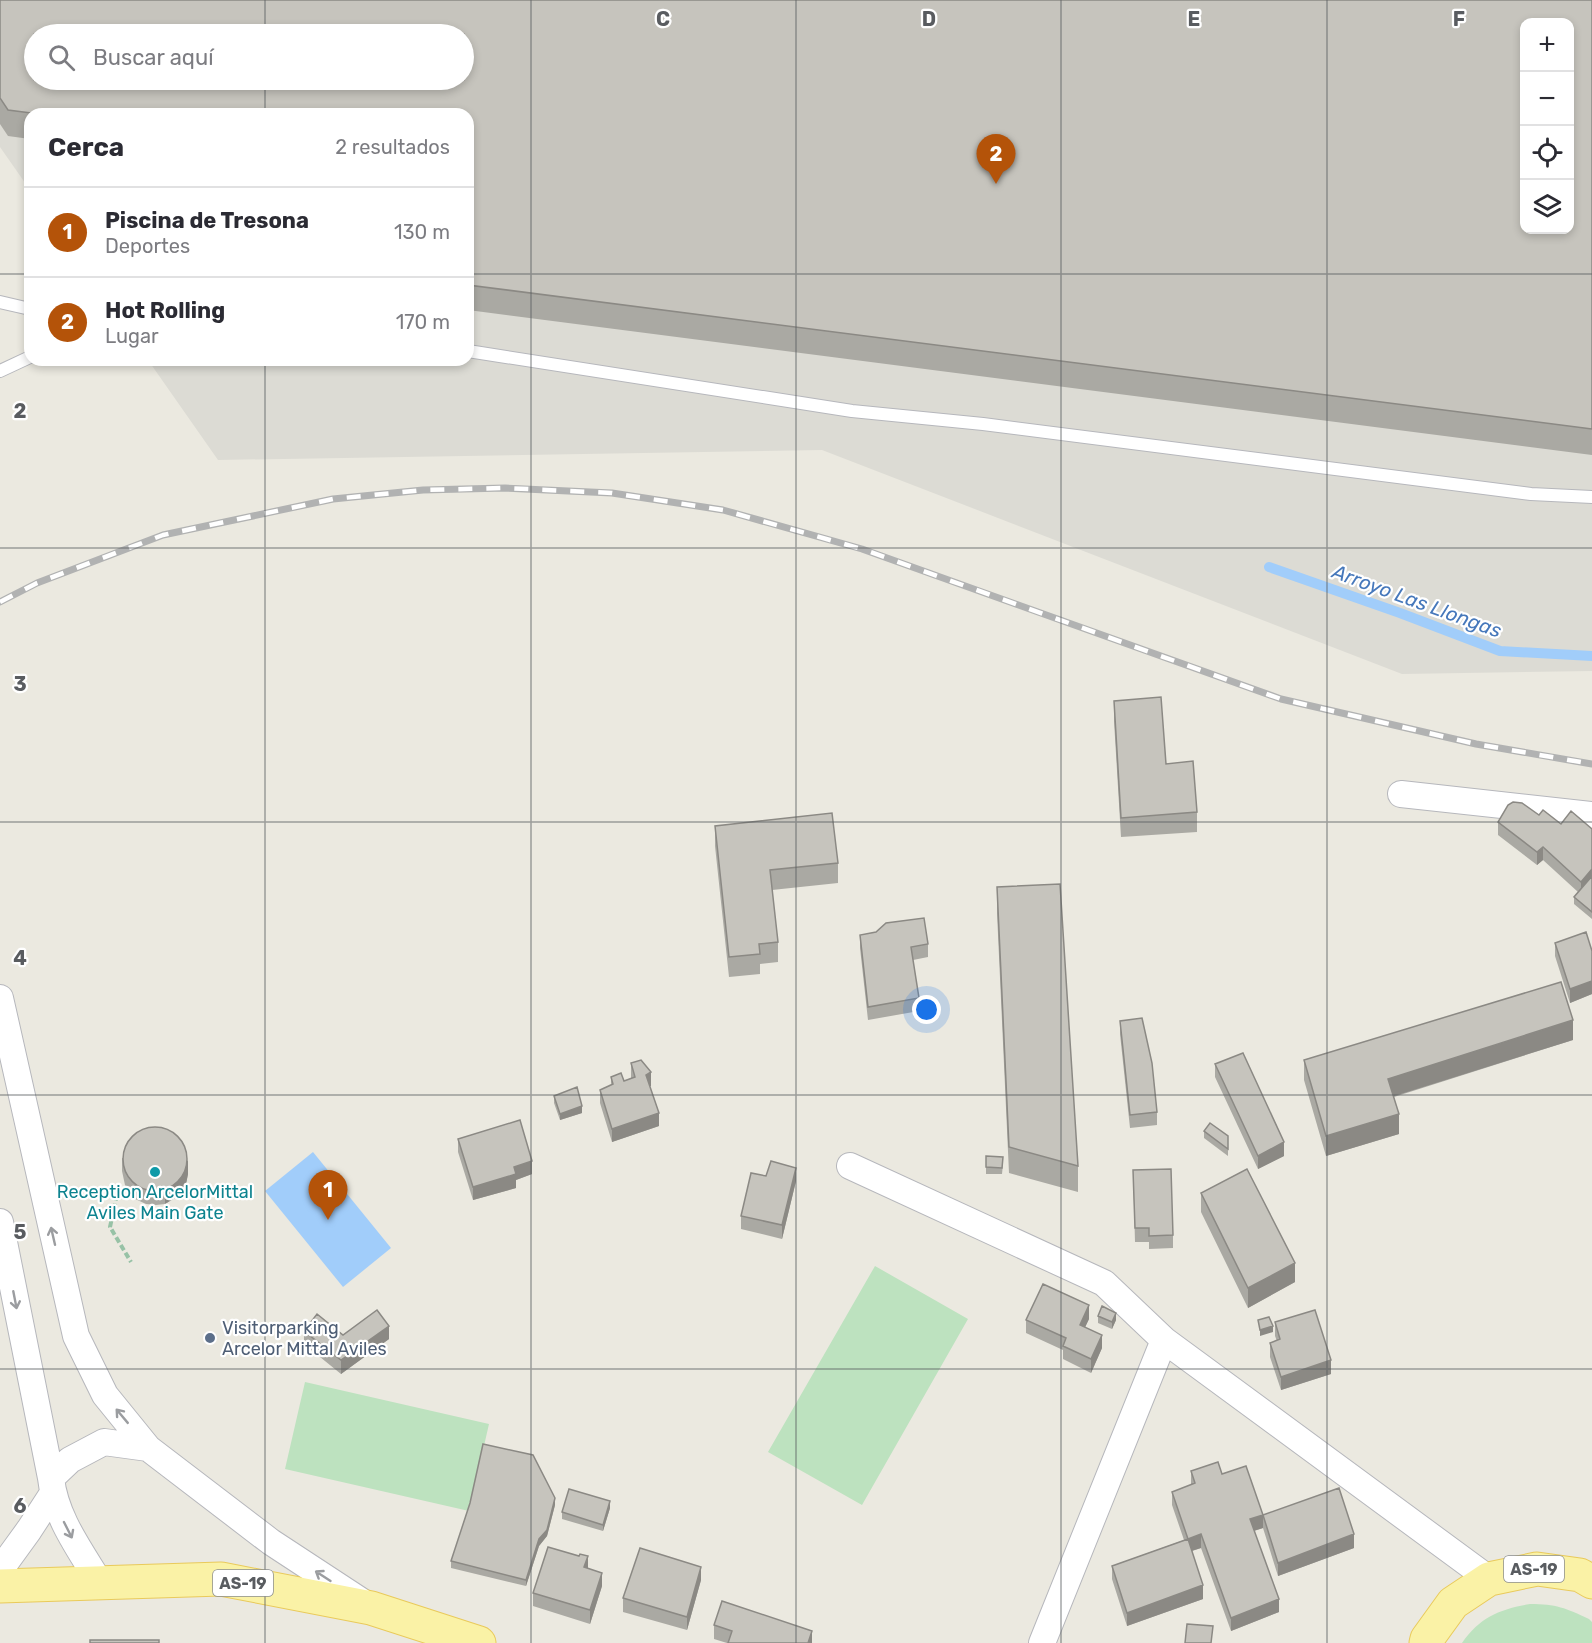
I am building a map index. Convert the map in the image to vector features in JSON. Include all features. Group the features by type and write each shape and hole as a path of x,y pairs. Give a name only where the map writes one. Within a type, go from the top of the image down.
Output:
{"main road":[{"name":"AS-19","path":"1423,1642 1452,1604 1489,1579 1537,1569 1588,1578"},
{"name":"AS-19","path":"0,1586 221,1579 371,1608 478,1643"}],"street":[{"path":"1401,794 1592,815"},
{"path":"0,998 76,1336 105,1395 148,1448 271,1542 371,1608"},
{"path":"850,1166 1104,1283 1164,1340 1489,1579"},
{"path":"0,1222 52,1486 67,1529 100,1582"},
{"path":"1042,1643 1164,1340"},
{"path":"0,1570 29,1530 52,1486 70,1460 104,1442 148,1448"}],"lane":[{"path":"0,302 24,308"},
{"path":"474,352 852,411 983,424 1531,494 1592,496"},
{"path":"0,371 24,360"}],"path":[{"path":"119,1186 110,1227 131,1262"}],"shaded area":[{"path":"0,0 1592,0 1592,671 1402,674 822,450 218,460 152,366 474,366 474,108 24,108 24,181 0,147"}],"green space":[{"path":"875,1266 968,1319 862,1505 768,1452"},
{"path":"305,1382 489,1424 469,1511 285,1469"},
{"path":"1530,1604 1561,1607 1589,1619 1592,1622 1592,1643 1462,1643 1476,1627 1492,1616"}],"water":[{"path":"313,1152 391,1248 343,1287 265,1191"}],"building":[{"path":"0,0 1592,0 1592,429 474,286 474,108 24,108 24,112 8,110 0,98"},
{"path":"1161,697 1166,764 1193,761 1197,812 1121,818 1114,701"},
{"path":"1513,802 1522,803 1539,815 1543,810 1561,824 1571,811 1592,829 1592,869 1581,882 1543,847 1537,852 1498,822 1508,805"},
{"path":"832,813 838,863 770,870 778,942 759,944 760,954 729,957 715,826"},
{"path":"1592,876 1592,912 1574,897"},
{"path":"1060,884 1078,1166 1009,1147 997,887"},
{"path":"924,918 928,944 911,947 919,998 868,1007 860,935 876,932 886,923"},
{"path":"1586,932 1592,951 1592,981 1570,989 1555,943"},
{"path":"1561,982 1573,1020 1388,1079 1399,1114 1326,1136 1304,1060"},
{"path":"1142,1018 1152,1063 1157,1112 1130,1115 1120,1021"},
{"path":"1243,1053 1284,1142 1258,1156 1215,1064"},
{"path":"641,1060 651,1072 646,1075 659,1113 612,1129 600,1090 613,1084 611,1077 621,1073 624,1081 635,1077 631,1063"},
{"path":"577,1087 582,1106 560,1114 554,1096"},
{"path":"520,1120 532,1161 514,1167 516,1174 473,1187 458,1139"},
{"path":"1210,1123 1228,1136 1228,1149 1204,1131"},
{"name":"Reception ArcelorMittal Aviles Main Gate","path":"149,1127 161,1127 178,1136 185,1147 187,1159 185,1171 178,1182 161,1191 149,1191 137,1186 128,1177 123,1165 123,1153 128,1141 137,1132"},
{"path":"986,1156 1003,1157 1002,1168 986,1167"},
{"path":"771,1161 796,1168 782,1225 741,1216 751,1173 766,1176"},
{"path":"1171,1169 1173,1235 1149,1236 1149,1228 1135,1228 1133,1170"},
{"path":"1247,1169 1295,1263 1248,1288 1201,1193"},
{"path":"1043,1284 1089,1305 1080,1325 1102,1335 1091,1359 1063,1346 1066,1338 1026,1320"},
{"path":"1102,1306 1116,1313 1112,1322 1098,1316"},
{"path":"377,1310 389,1326 341,1360 304,1331 317,1314 343,1335"},
{"path":"1315,1310 1331,1360 1281,1377 1270,1343 1280,1339 1275,1322"},
{"path":"1269,1317 1273,1326 1260,1330 1258,1320"},
{"path":"483,1444 533,1455 555,1498 547,1530 539,1539 526,1580 451,1561 470,1503"},
{"path":"1218,1462 1222,1474 1246,1466 1263,1515 1250,1519 1279,1599 1231,1618 1201,1534 1188,1539 1172,1492 1195,1483 1191,1471"},
{"path":"1339,1488 1354,1534 1278,1563 1263,1515"},
{"path":"569,1489 610,1501 603,1525 562,1512"},
{"path":"1188,1539 1203,1585 1127,1613 1112,1566"},
{"path":"548,1547 579,1556 580,1554 588,1556 584,1567 602,1573 590,1610 533,1593"},
{"path":"640,1548 701,1567 687,1617 623,1598"},
{"path":"722,1601 812,1631 808,1643 728,1643 732,1631 714,1625"},
{"path":"1187,1624 1213,1626 1211,1643 1185,1643"},
{"path":"90,1640 159,1640 159,1643 90,1643"}],"waterway":[{"name":"Arroyo Las Llongas","path":"1269,567 1500,651 1592,656"}],"railway":[{"path":"0,602 37,583 163,535 333,499 423,490 505,488 612,493 723,510 862,549 1281,699 1476,744 1592,764"}],"place":[{"name":"Hot Rolling","path":"996,184"},
{"name":"Reception ArcelorMittal Aviles Main Gate","path":"155,1172"},
{"name":"Piscina de Tresona","path":"328,1220"},
{"name":"Visitorparking Arcelor Mittal Aviles","path":"210,1338"}]}
